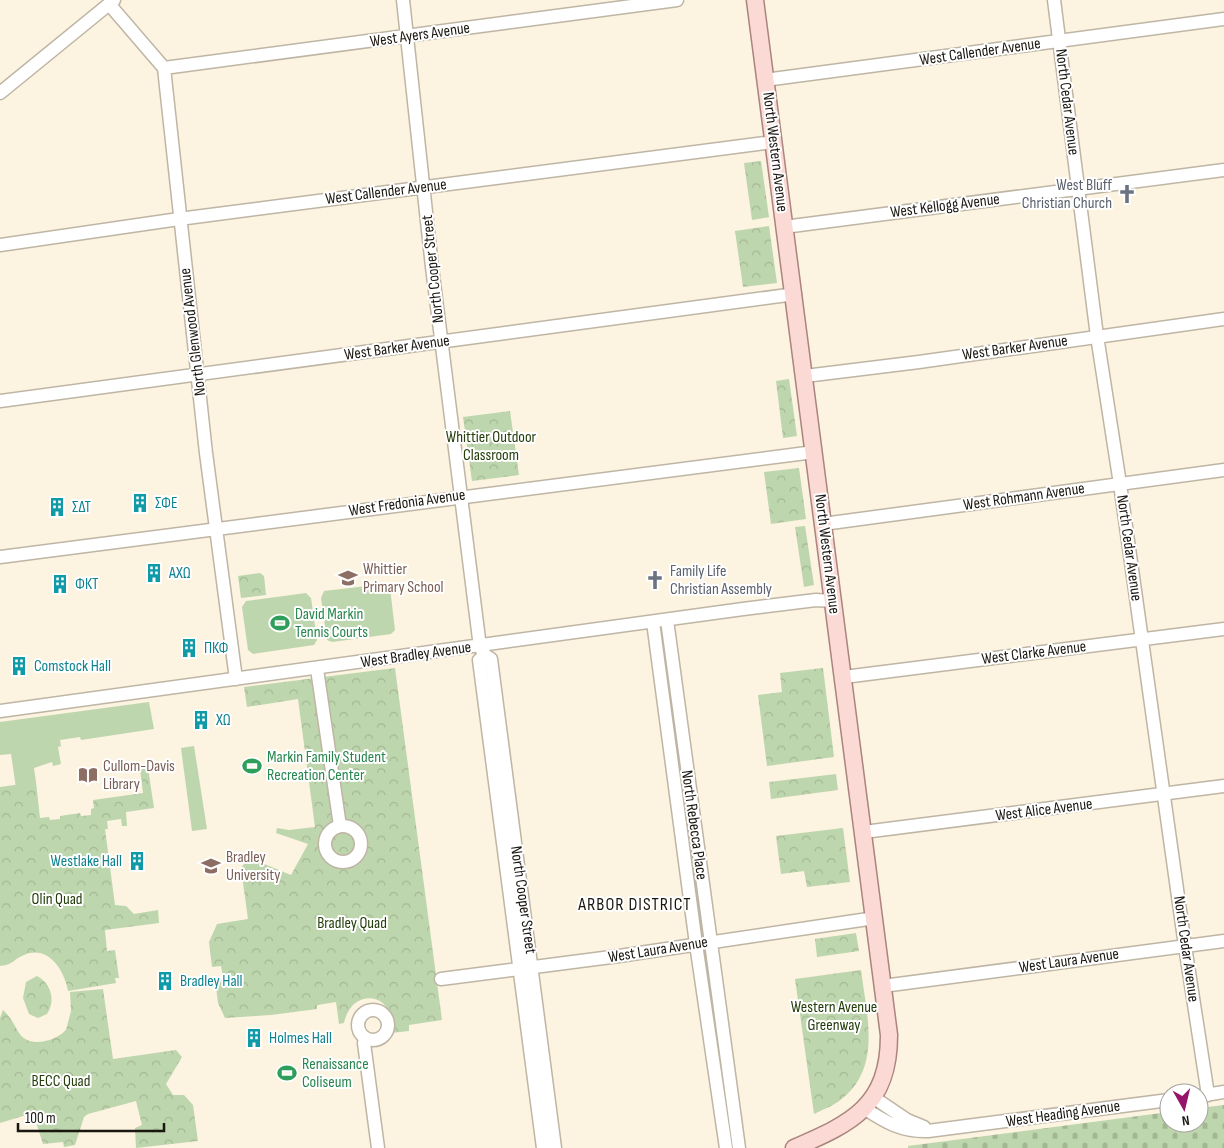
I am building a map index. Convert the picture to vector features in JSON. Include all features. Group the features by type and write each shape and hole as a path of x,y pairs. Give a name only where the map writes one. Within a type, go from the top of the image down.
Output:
{"main road":[{"name":"North Western Avenue","path":"755,0 784,227 795,294 884,986 889,1050 884,1076 868,1103"},
{"path":"803,1146 854,1118 868,1103"}],"street":[{"name":"North Cooper Street","path":"402,0 442,342 483,651 479,660 555,1148"},
{"name":"West Ayers Avenue","path":"164,68 677,0"},
{"name":"North Cedar Avenue","path":"1054,0 1097,336 1164,795 1202,1083"},
{"path":"0,93 111,2 164,68"},
{"name":"West Callender Avenue","path":"765,80 1224,19"},
{"name":"North Glenwood Avenue","path":"164,68 198,375 236,679"},
{"name":"West Callender Avenue","path":"0,245 180,219 773,142"},
{"name":"West Kellogg Avenue","path":"784,227 1224,170"},
{"name":"West Barker Avenue","path":"0,401 795,294"},
{"name":"West Barker Avenue","path":"805,376 1224,319"},
{"name":"West Fredonia Avenue","path":"0,557 814,452"},
{"name":"West Rohmann Avenue","path":"824,524 1224,470"},
{"name":"West Bradley Avenue","path":"0,711 236,679 483,651 667,620 816,600 833,601"},
{"name":"North Rebecca Place","path":"667,620 739,1148"},
{"name":"North Rebecca Place","path":"653,622 696,944 726,1148"},
{"name":"West Clarke Avenue","path":"844,677 1224,628"},
{"path":"318,669 340,826"},
{"name":"West Alice Avenue","path":"864,832 1224,786"},
{"name":"West Laura Avenue","path":"441,979 526,969 875,918"},
{"name":"West Laura Avenue","path":"884,986 1224,941"},
{"name":"North Cooper Street","path":"526,969 543,1148"},
{"path":"366,1039 364,1043 378,1148"},
{"path":"1209,1094 1224,1092"},
{"name":"West Heading Avenue","path":"868,1103 890,1125 902,1129 928,1131 1159,1101"}],"green space":[{"path":"761,161 769,217 752,220 744,163"},
{"path":"769,226 777,283 743,287 735,231"},
{"path":"789,379 797,436 783,438 776,381"},
{"name":"Whittier Outdoor Classroom","path":"510,411 519,475 472,481 463,417"},
{"path":"799,468 806,519 771,524 764,472"},
{"path":"805,526 814,585 804,587 795,527"},
{"path":"260,573 264,576 266,595 241,598 238,576"},
{"name":"David Markin Tennis Courts","path":"384,584 390,588 395,630 391,634 332,642 327,640 321,598 324,591"},
{"name":"David Markin Tennis Courts","path":"306,593 311,598 317,640 314,645 253,654 248,650 242,607 246,601"},
{"name":"Bradley Quad","path":"395,668 442,1020 409,1025 409,1031 391,1033 391,1020 388,1009 381,1002 373,999 364,999 356,1003 349,1011 344,1023 339,1024 336,1002 317,1005 317,1009 225,1018 218,1003 215,979 223,978 221,966 212,967 209,942 217,924 248,919 241,868 247,860 262,863 291,875 308,844 276,833 277,828 289,830 315,827 298,699 247,707 244,687"},
{"path":"823,668 834,757 767,766 758,695 782,692 780,673"},
{"path":"149,702 154,729 81,740 80,737 60,740 61,746 58,747 61,764 53,766 52,762 34,768 36,782 16,788 11,754 0,755 0,722"},
{"path":"194,746 207,829 192,831 181,748"},
{"name":"Olin Quad","path":"148,768 154,808 126,812 127,826 122,826 121,819 107,821 108,829 105,829 115,905 126,906 134,914 158,910 159,923 105,930 107,951 115,950 119,978 115,978 116,983 68,991 59,968 41,953 24,955 11,963 0,966 0,787 36,782 40,818 60,819 60,816 80,813 81,816 91,815 91,809 94,808 93,800 143,793 140,769"},
{"path":"836,774 838,790 771,799 769,782"},
{"path":"843,828 850,882 807,887 804,871 781,874 776,836"},
{"name":"Western Avenue Greenway","path":"856,933 859,951 817,957 815,939"},
{"name":"Western Avenue Greenway","path":"861,970 869,1037 863,1070 856,1084 841,1100 814,1114 795,979"},
{"path":"37,976 46,983 51,993 50,1009 47,1014 38,1018 29,1014 23,998 26,982"},
{"name":"BECC Quad","path":"103,989 113,1059 176,1050 182,1057 166,1084 173,1095 184,1095 193,1105 198,1141 136,1148 135,1128 142,1125 136,1101 88,1114 84,1117 75,1145 64,1147 63,1142 43,1144 33,1113 0,1123 0,1018 3,1010 24,1038 29,1041 42,1042 56,1037 66,1030 71,1011 70,992"},
{"path":"1224,1105 1224,1148 908,1148 908,1146 1159,1113 1159,1133 1209,1133 1209,1107"}],"place":[{"name":"West Bluff Christian Church","path":"1127,194"},
{"name":"ΣΦΕ","path":"140,503"},
{"name":"ΣΔΤ","path":"57,507"},
{"name":"ΑΧΩ","path":"154,573"},
{"name":"Whittier Primary School","path":"348,578"},
{"name":"Family Life Christian Assembly","path":"655,580"},
{"name":"ΦΚΤ","path":"60,584"},
{"name":"David Markin Tennis Courts","path":"280,623"},
{"name":"ΠΚΦ","path":"189,648"},
{"name":"Comstock Hall","path":"19,666"},
{"name":"ΧΩ","path":"201,720"},
{"name":"Markin Family Student Recreation Center","path":"252,766"},
{"name":"Cullom-Davis Library","path":"88,775"},
{"name":"Westlake Hall","path":"137,861"},
{"name":"Bradley University","path":"211,866"},
{"name":"Bradley Hall","path":"165,981"},
{"name":"Holmes Hall","path":"254,1038"},
{"name":"Renaissance Coliseum","path":"287,1073"}],"district":[{"name":"ARBOR DISTRICT","path":"635,904"}]}
